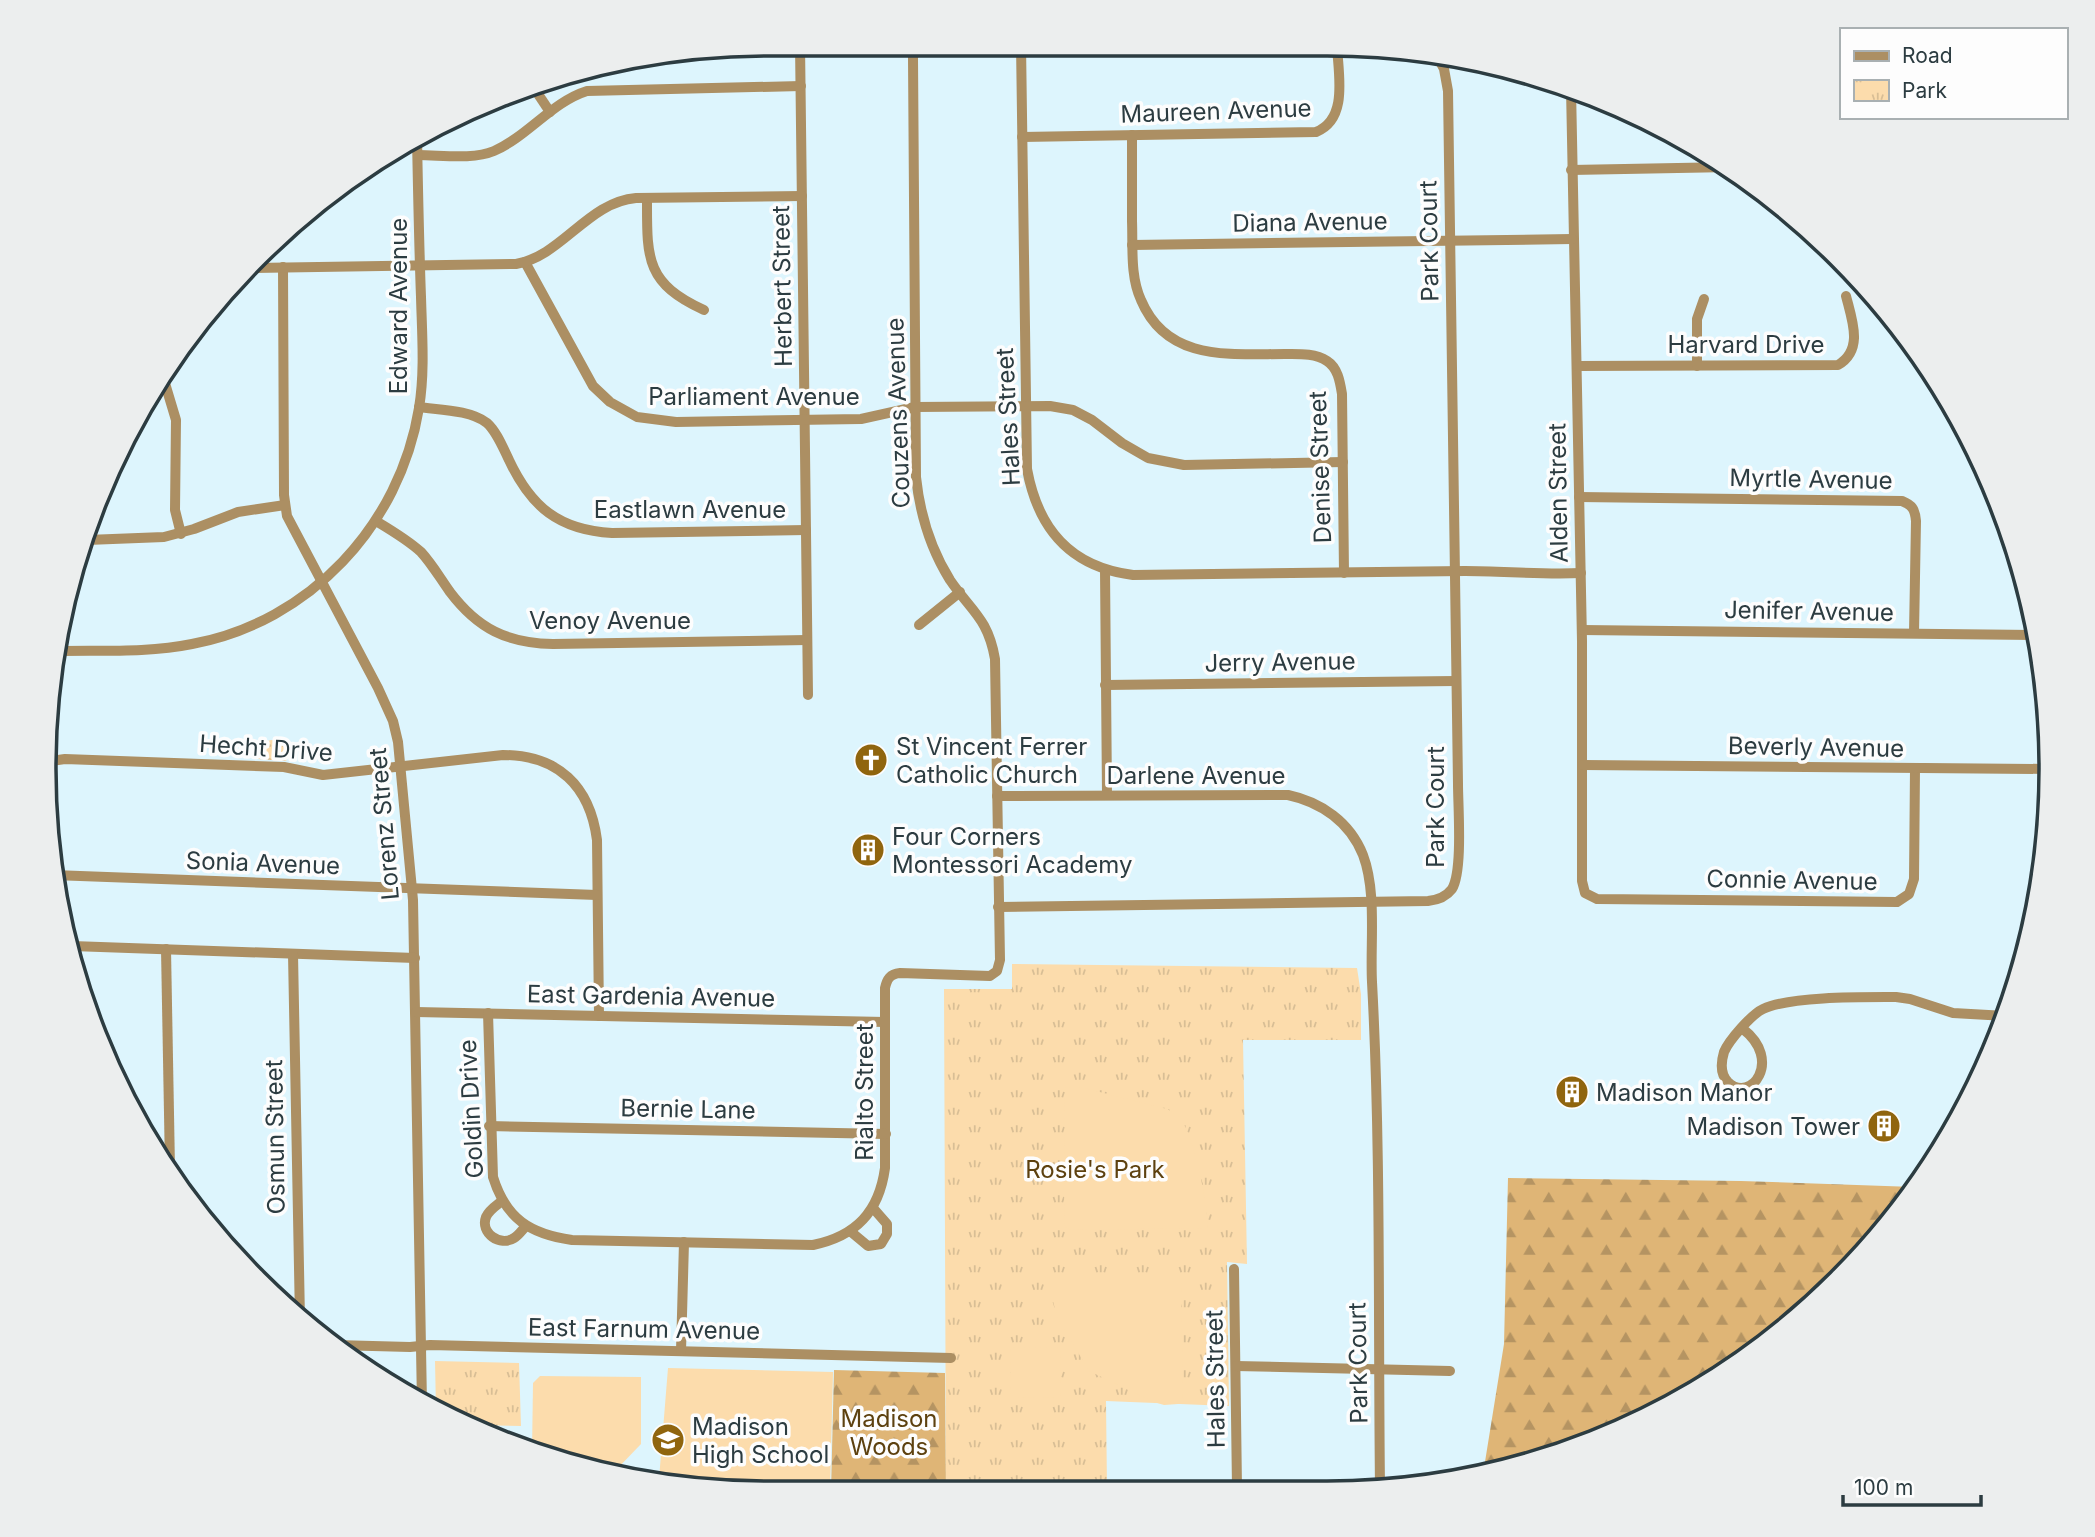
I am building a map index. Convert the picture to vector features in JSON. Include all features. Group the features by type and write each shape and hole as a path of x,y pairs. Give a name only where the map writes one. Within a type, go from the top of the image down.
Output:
{"street":[{"name":"Herbert Street","path":"800,56 808,695"},
{"name":"Couzens Avenue","path":"891,976 900,973 984,976 997,971 1000,960 993,644 982,619 935,554 922,517 916,477 913,56"},
{"name":"Hales Street","path":"1021,56 1027,469 1040,513 1067,548 1105,570"},
{"name":"Maureen Avenue","path":"1022,137 1311,133 1322,130 1334,119 1339,103 1337,56"},
{"name":"Park Court","path":"1380,1478 1375,1045 1370,902 1437,900 1449,892 1456,879 1458,784 1448,91 1442,66"},
{"path":"418,155 487,153 506,144 572,97 595,89 801,86"},
{"path":"538,94 550,112"},
{"name":"Alden Street","path":"1571,100 1582,630 1582,881 1588,896"},
{"name":"Denise Street","path":"1132,135 1132,245 1136,286 1157,327 1170,337 1195,349 1208,352 1307,354 1328,361 1334,368 1340,384 1344,573"},
{"name":"Edward Avenue","path":"66,651 144,650 208,641 235,633 274,615 321,583 354,549 376,521 411,445 419,407 422,367 418,148"},
{"path":"1571,170 1709,167"},
{"path":"263,268 526,262 610,205 629,199 802,196"},
{"path":"647,198 648,252 656,274 678,297 704,310"},
{"name":"Diana Avenue","path":"1132,245 1572,239"},
{"name":"Parliament Avenue","path":"526,262 587,376 601,395 618,408 637,417 662,422 805,420 868,418 915,407 1050,405 1073,410 1092,419 1135,452 1166,463 1184,465 1343,462"},
{"name":"Lorenz Street","path":"283,267 285,505 290,524 393,721 401,767 413,889 422,1391"},
{"name":"Harvard Drive","path":"1577,366 1838,365 1847,360 1854,344 1846,296"},
{"path":"1697,366 1697,319 1704,299"},
{"path":"166,388 176,420 175,510 181,534"},
{"name":"Eastlawn Avenue","path":"419,407 463,414 485,422 496,435 523,487 533,500 559,520 580,529 612,533 806,530"},
{"name":"Myrtle Avenue","path":"1579,497 1902,501 1910,504 1915,511 1916,520 1914,633"},
{"path":"94,540 153,538 181,534 238,512 285,505"},
{"name":"Venoy Avenue","path":"376,521 422,554 473,618 507,638 553,644 807,640"},
{"path":"1107,795 1105,570 1151,575 1454,571 1581,573"},
{"path":"919,625 960,592"},
{"name":"Jenifer Avenue","path":"1582,630 2026,635"},
{"name":"Jerry Avenue","path":"1105,685 1455,681"},
{"name":"Hecht Drive","path":"56,760 284,767 323,775 516,755 532,757 557,768 583,793 593,815 597,840 599,1016"},
{"name":"Beverly Avenue","path":"1583,765 2039,769"},
{"name":"Connie Avenue","path":"1588,896 1597,899 1886,902 1904,899 1912,888 1914,879 1915,769"},
{"name":"Darlene Avenue","path":"997,796 1273,793 1311,802 1332,814 1352,833 1368,873 1370,902"},
{"name":"Sonia Avenue","path":"64,875 597,895"},
{"path":"998,907 1370,902"},
{"path":"78,946 415,958"},
{"path":"166,949 170,1154"},
{"name":"Osmun Street","path":"293,954 300,1305"},
{"name":"Rialto Street","path":"684,1242 813,1245 829,1242 850,1231 873,1208 884,1179 885,988 891,976"},
{"path":"1743,1029 1749,1033 1763,1057 1763,1066 1754,1083 1740,1087 1733,1086 1723,1075 1722,1062 1728,1044 1753,1015 1785,1002 1896,998 1910,999 1953,1013 1995,1015"},
{"name":"East Gardenia Avenue","path":"415,1012 885,1022"},
{"name":"Goldin Drive","path":"488,1013 491,1168 502,1201 515,1217 544,1235 572,1240 684,1242"},
{"name":"Bernie Lane","path":"489,1125 886,1134"},
{"name":"Goldin Drive","path":"502,1201 485,1219 486,1229 491,1237 502,1241 512,1240 526,1226"},
{"path":"850,1231 868,1246 881,1244 885,1240 887,1224 873,1208"},
{"path":"681,1351 684,1242"},
{"name":"Hales Street","path":"1234,1269 1237,1481"},
{"name":"East Farnum Avenue","path":"351,1345 951,1358"},
{"path":"1236,1366 1450,1371"}],"green space":[{"path":"271,740 285,747 288,757 286,761 257,759 260,746"},
{"name":"Rosie's Park","path":"1012,964 1357,968 1361,994 1361,1040 1243,1040 1247,1264 1227,1262 1229,1406 1106,1401 1107,1481 946,1481 944,989 1012,989"},
{"path":"1065,1087 1084,1088 1167,1109 1179,1117 1188,1134 1196,1160 1206,1204 1208,1228 1071,1230 1064,1227"},
{"path":"1508,1178 1903,1187 1862,1238 1830,1272 1760,1334 1722,1361 1642,1408 1599,1427 1556,1443 1485,1463 1504,1344"},
{"path":"1058,1273 1176,1273 1181,1278 1183,1399 1178,1404 1164,1405 1154,1402 1089,1371 1057,1317 1049,1285"},
{"path":"1060,1347 1061,1397 1011,1398 1010,1348"},
{"path":"435,1361 519,1363 521,1426 492,1425 436,1399"},
{"path":"668,1368 833,1372 830,1481 722,1479 660,1472"},
{"name":"Madison Woods","path":"834,1370 945,1373 946,1481 831,1481"},
{"path":"540,1376 641,1377 641,1444 621,1465 532,1440 533,1383"}],"place":[{"name":"St Vincent Ferrer Catholic Church","path":"871,760"},
{"name":"Four Corners Montessori Academy","path":"868,850"},
{"name":"Madison Manor","path":"1572,1092"},
{"name":"Madison Tower","path":"1884,1126"},
{"name":"Madison High School","path":"668,1440"}]}
